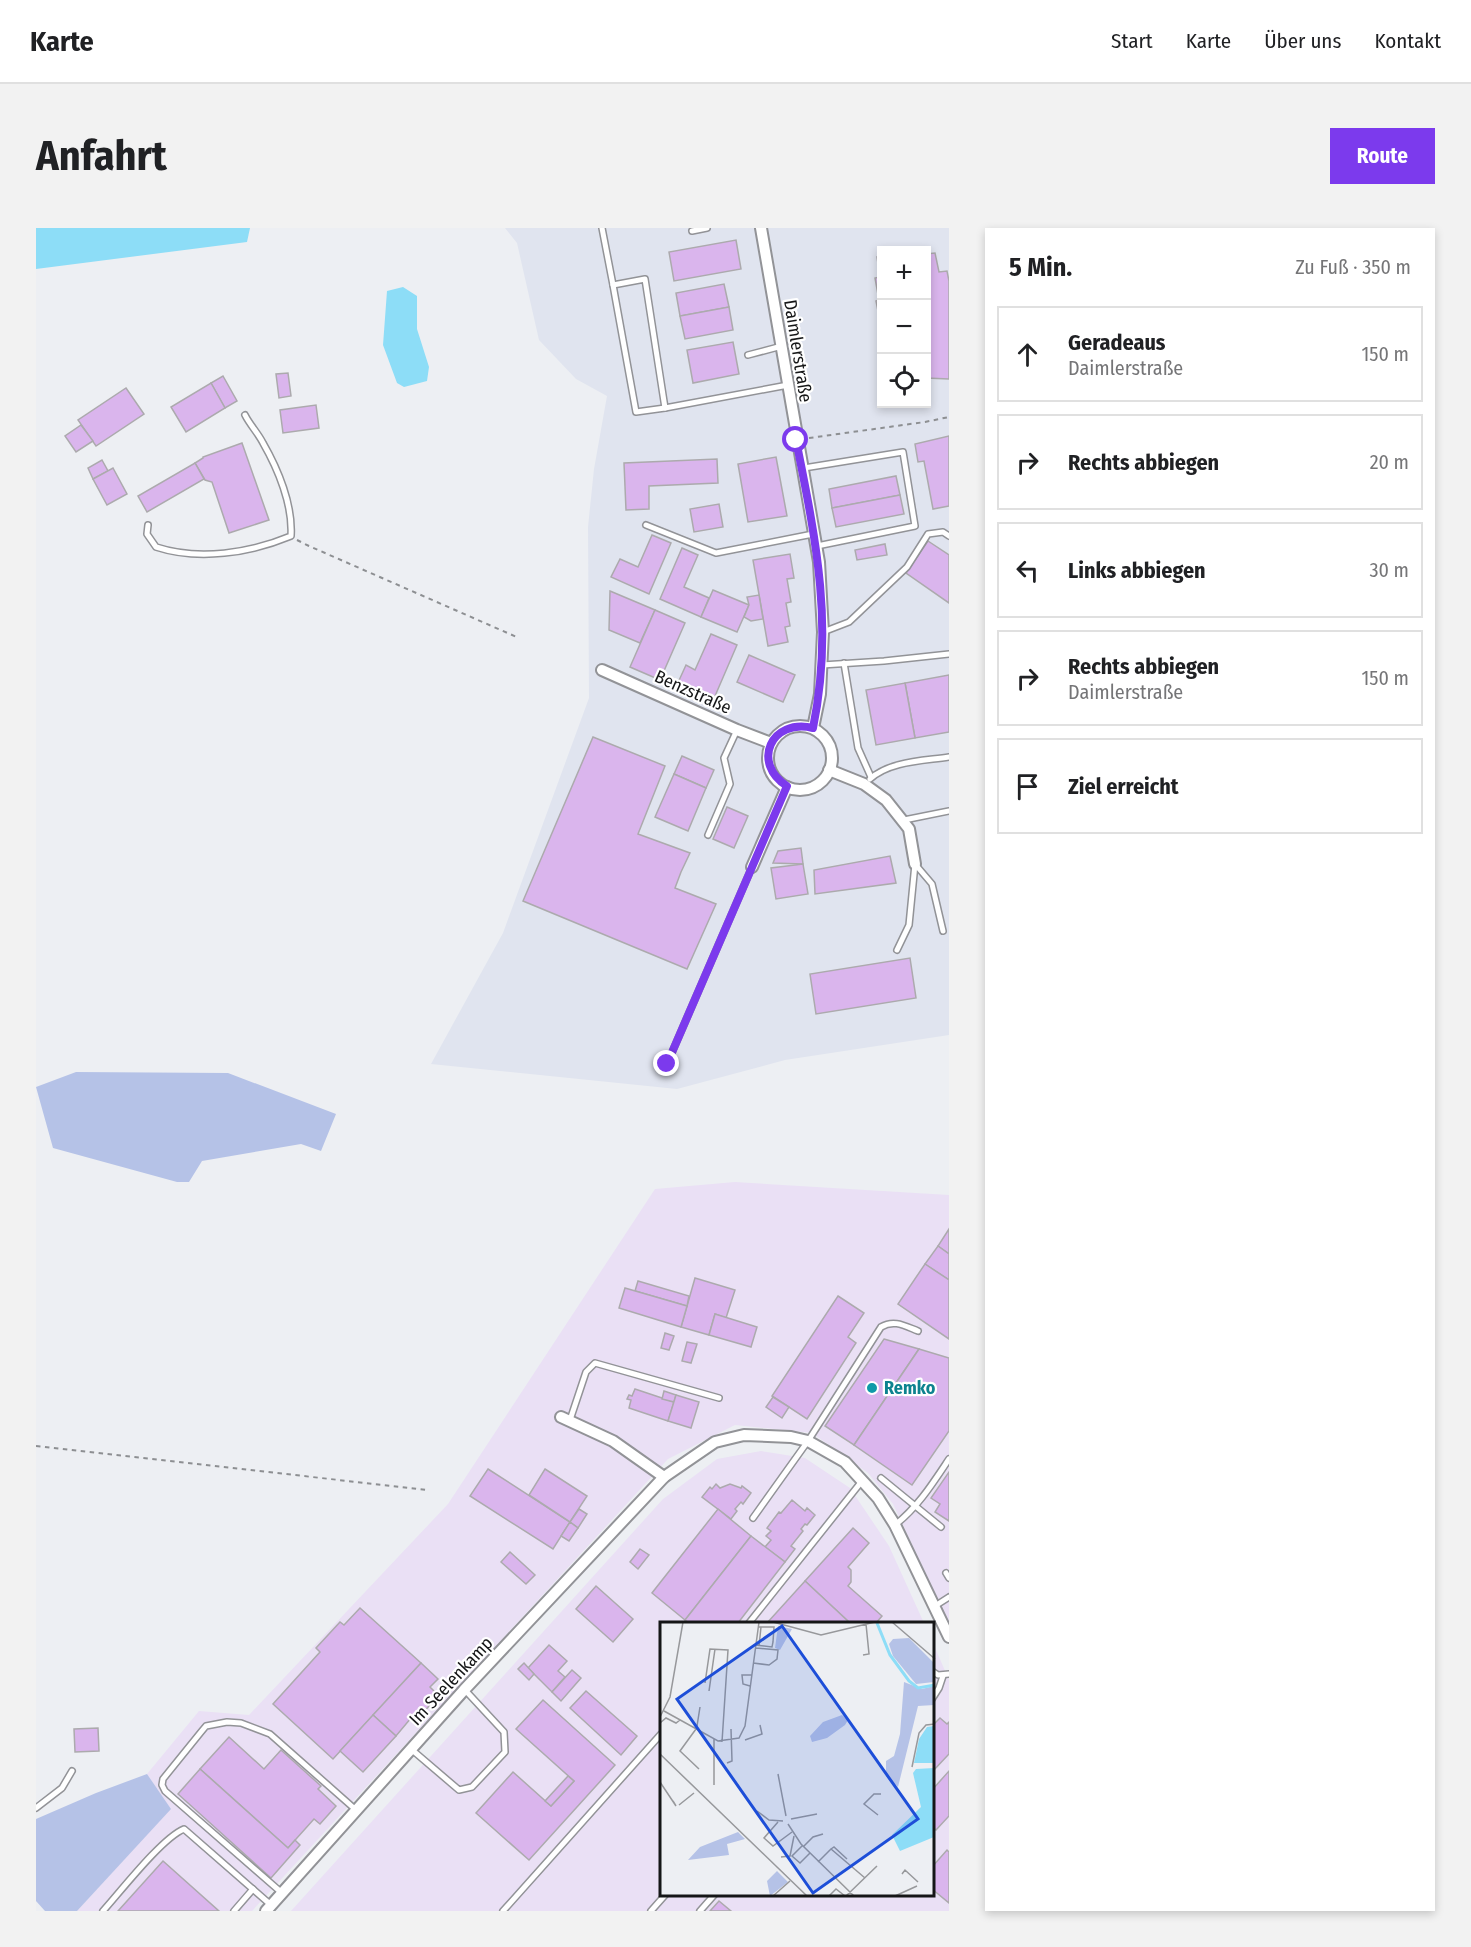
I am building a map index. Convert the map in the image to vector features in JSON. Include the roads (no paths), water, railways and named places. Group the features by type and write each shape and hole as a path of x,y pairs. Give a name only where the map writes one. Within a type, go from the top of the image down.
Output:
{"street":[{"name":"Daimlerstraße","path":"761,228 796,440 817,546 823,632 820,694 813,728"},
{"name":"Benzstraße","path":"602,670 771,743"},
{"path":"794,726 813,728 827,741 831,750 829,770 816,785 807,789 787,786 778,781 768,763 771,743 785,729 794,726"},
{"path":"829,770 868,781 886,800 909,829 915,864"},
{"path":"752,867 787,786"},
{"path":"565,1419 613,1441 664,1477"},
{"name":"Im Seelenkamp","path":"268,1908 464,1690 664,1477 715,1442 744,1435 780,1436 808,1441 845,1462 878,1498 895,1525 949,1637"}],"lane":[{"path":"602,228 636,412 788,385"},
{"path":"692,231 707,228"},
{"path":"613,285 645,279 665,408"},
{"path":"748,355 782,346"},
{"path":"148,525 147,534 156,547 184,553 227,553 272,544 291,536 292,522 280,480 262,442 244,416"},
{"path":"802,468 903,452 915,526 817,546"},
{"path":"646,525 716,553 815,534"},
{"path":"823,632 849,622 907,567 928,534 943,532 949,537"},
{"path":"822,665 949,654"},
{"path":"844,663 858,748 868,781 888,767 949,757"},
{"path":"708,835 730,784 724,758 737,730"},
{"path":"902,820 949,811"},
{"path":"915,864 932,884 943,931"},
{"path":"897,950 909,925 915,864"},
{"path":"667,1064 752,867"},
{"path":"753,1518 808,1441 881,1327 889,1322 918,1331"},
{"path":"565,1419 586,1372 595,1363 719,1398"},
{"path":"895,1525 916,1506 949,1459"},
{"path":"882,1478 941,1527"},
{"path":"750,1622 863,1480"},
{"path":"935,1606 949,1597"},
{"path":"934,1697 946,1675"},
{"path":"411,1749 459,1790 472,1787 504,1752 504,1732 464,1690"},
{"path":"282,1893 165,1791 162,1785 163,1779 206,1726 227,1722 241,1724 270,1734 356,1810"},
{"path":"503,1911 660,1735"},
{"path":"36,1808 62,1788 72,1771"},
{"path":"103,1911 156,1852 176,1832 184,1829 253,1889 268,1908"},
{"path":"234,1911 253,1889"},
{"path":"651,1911 664,1896"},
{"path":"700,1911 713,1896"}],"place":[{"name":"Remko","path":"872,1388"}]}
